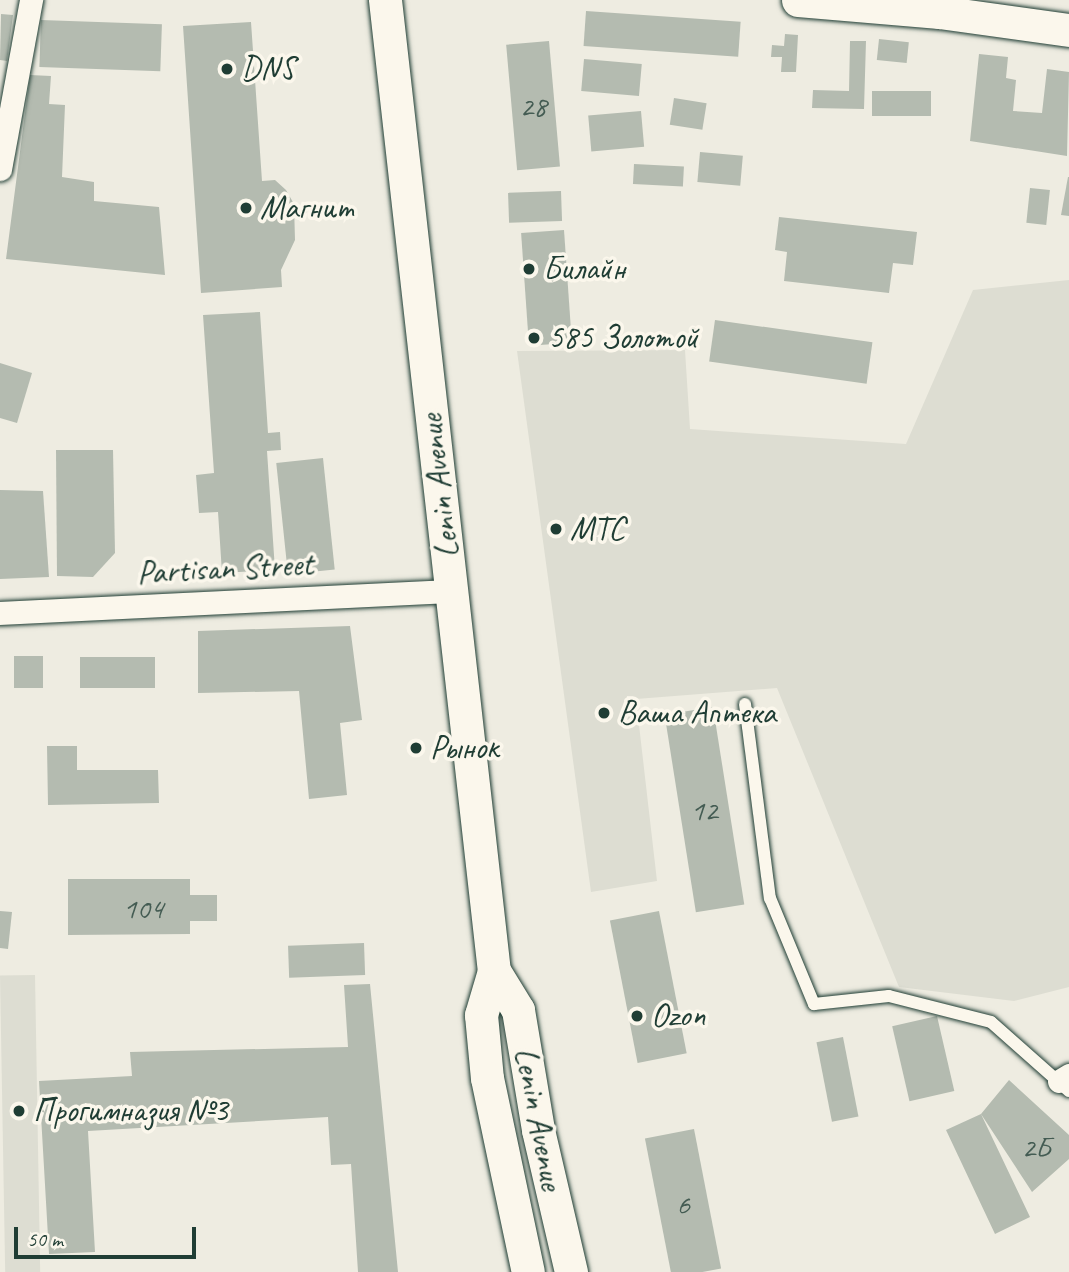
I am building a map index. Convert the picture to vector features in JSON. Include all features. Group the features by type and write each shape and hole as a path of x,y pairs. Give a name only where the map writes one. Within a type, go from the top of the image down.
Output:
{"main road":[{"name":"Lenin Avenue","path":"385,0 494,971 481,1015 489,1091 528,1272"},
{"path":"798,0 939,12 1069,30"},
{"name":"Lenin Avenue","path":"494,971 518,1010 538,1130 571,1272"}],"street":[{"path":"0,169 31,0"},
{"name":"Partisan Street","path":"0,613 453,591"}],"lane":[{"path":"746,704 770,898 814,1004 889,996 991,1022 1066,1082"},
{"path":"481,1015 494,1004 518,1010"}],"shaded area":[{"path":"1069,280 1069,987 1014,1001 899,987 777,688 636,699 657,881 591,892 517,351 685,350 690,429 906,444 973,290"},
{"name":"Прогимназия №3","path":"35,975 40,1272 5,1272 0,976"}],"building":[{"path":"586,11 741,22 738,57 584,46"},
{"path":"1,14 13,15 7,61 0,60"},
{"path":"41,20 162,24 160,71 39,67"},
{"path":"251,22 262,181 275,180 286,190 294,204 295,240 281,270 282,287 201,293 183,26"},
{"path":"785,34 798,35 796,72 781,72 782,57 771,57 772,45 784,46"},
{"path":"879,39 909,42 907,63 877,60"},
{"path":"549,41 560,167 517,170 506,45"},
{"path":"850,41 866,41 864,109 812,108 813,90 849,91"},
{"path":"979,54 1008,57 1006,78 1016,80 1013,111 1042,113 1047,69 1069,72 1067,156 970,141"},
{"path":"584,59 642,64 639,96 581,91"},
{"path":"30,75 51,76 49,104 65,105 62,177 94,182 94,201 159,207 165,275 6,259"},
{"path":"872,91 931,91 931,116 872,116"},
{"path":"674,98 707,103 702,130 670,125"},
{"path":"641,111 644,147 591,151 588,116"},
{"path":"700,152 743,156 740,186 697,182"},
{"path":"634,164 684,167 683,187 633,184"},
{"path":"1069,177 1069,216 1061,215"},
{"path":"1030,188 1050,190 1046,225 1026,223"},
{"path":"561,191 562,221 509,223 508,193"},
{"path":"779,217 917,232 913,265 893,263 889,293 784,281 787,252 775,250"},
{"path":"564,230 572,343 529,346 521,233"},
{"path":"260,312 268,433 280,432 281,450 267,451 275,570 222,573 218,512 199,513 196,475 214,473 203,315"},
{"path":"715,320 872,342 867,384 709,362"},
{"path":"0,363 32,373 17,423 0,418"},
{"path":"56,450 113,450 115,553 93,577 57,576"},
{"path":"323,458 335,569 288,574 276,463"},
{"path":"0,490 43,491 49,577 0,579"},
{"path":"350,626 362,720 340,723 347,795 309,799 299,691 198,693 198,631"},
{"path":"14,656 43,656 43,688 14,688"},
{"path":"80,657 155,657 155,688 80,688"},
{"path":"713,707 744,905 696,912 665,715"},
{"path":"47,746 77,746 77,770 158,770 159,803 48,805"},
{"path":"68,879 190,879 190,895 217,895 217,921 190,921 190,934 68,935"},
{"path":"0,911 12,912 8,949 0,948"},
{"path":"659,911 687,1053 638,1063 610,921"},
{"path":"364,943 365,975 289,978 288,946"},
{"path":"370,984 398,1272 358,1272 351,1164 331,1165 328,1117 88,1131 95,1252 49,1254 39,1081 132,1076 130,1052 348,1047 344,985"},
{"path":"937,1016 954,1091 910,1101 892,1026"},
{"path":"843,1037 858,1117 832,1122 816,1042"},
{"path":"1009,1080 1069,1135 1069,1159 1032,1192 981,1114"},
{"path":"981,1114 1030,1217 995,1234 946,1130"},
{"path":"694,1129 721,1268 703,1272 671,1272 645,1139"}],"place":[{"name":"DNS","path":"227,69"},
{"name":"Магнит","path":"246,208"},
{"name":"Билайн","path":"529,269"},
{"name":"585 Золотой","path":"534,338"},
{"name":"МТС","path":"556,529"},
{"name":"Ваша Аптека","path":"604,713"},
{"name":"Рынок","path":"416,748"},
{"name":"Ozon","path":"637,1016"},
{"name":"Прогимназия №3","path":"19,1111"}]}
